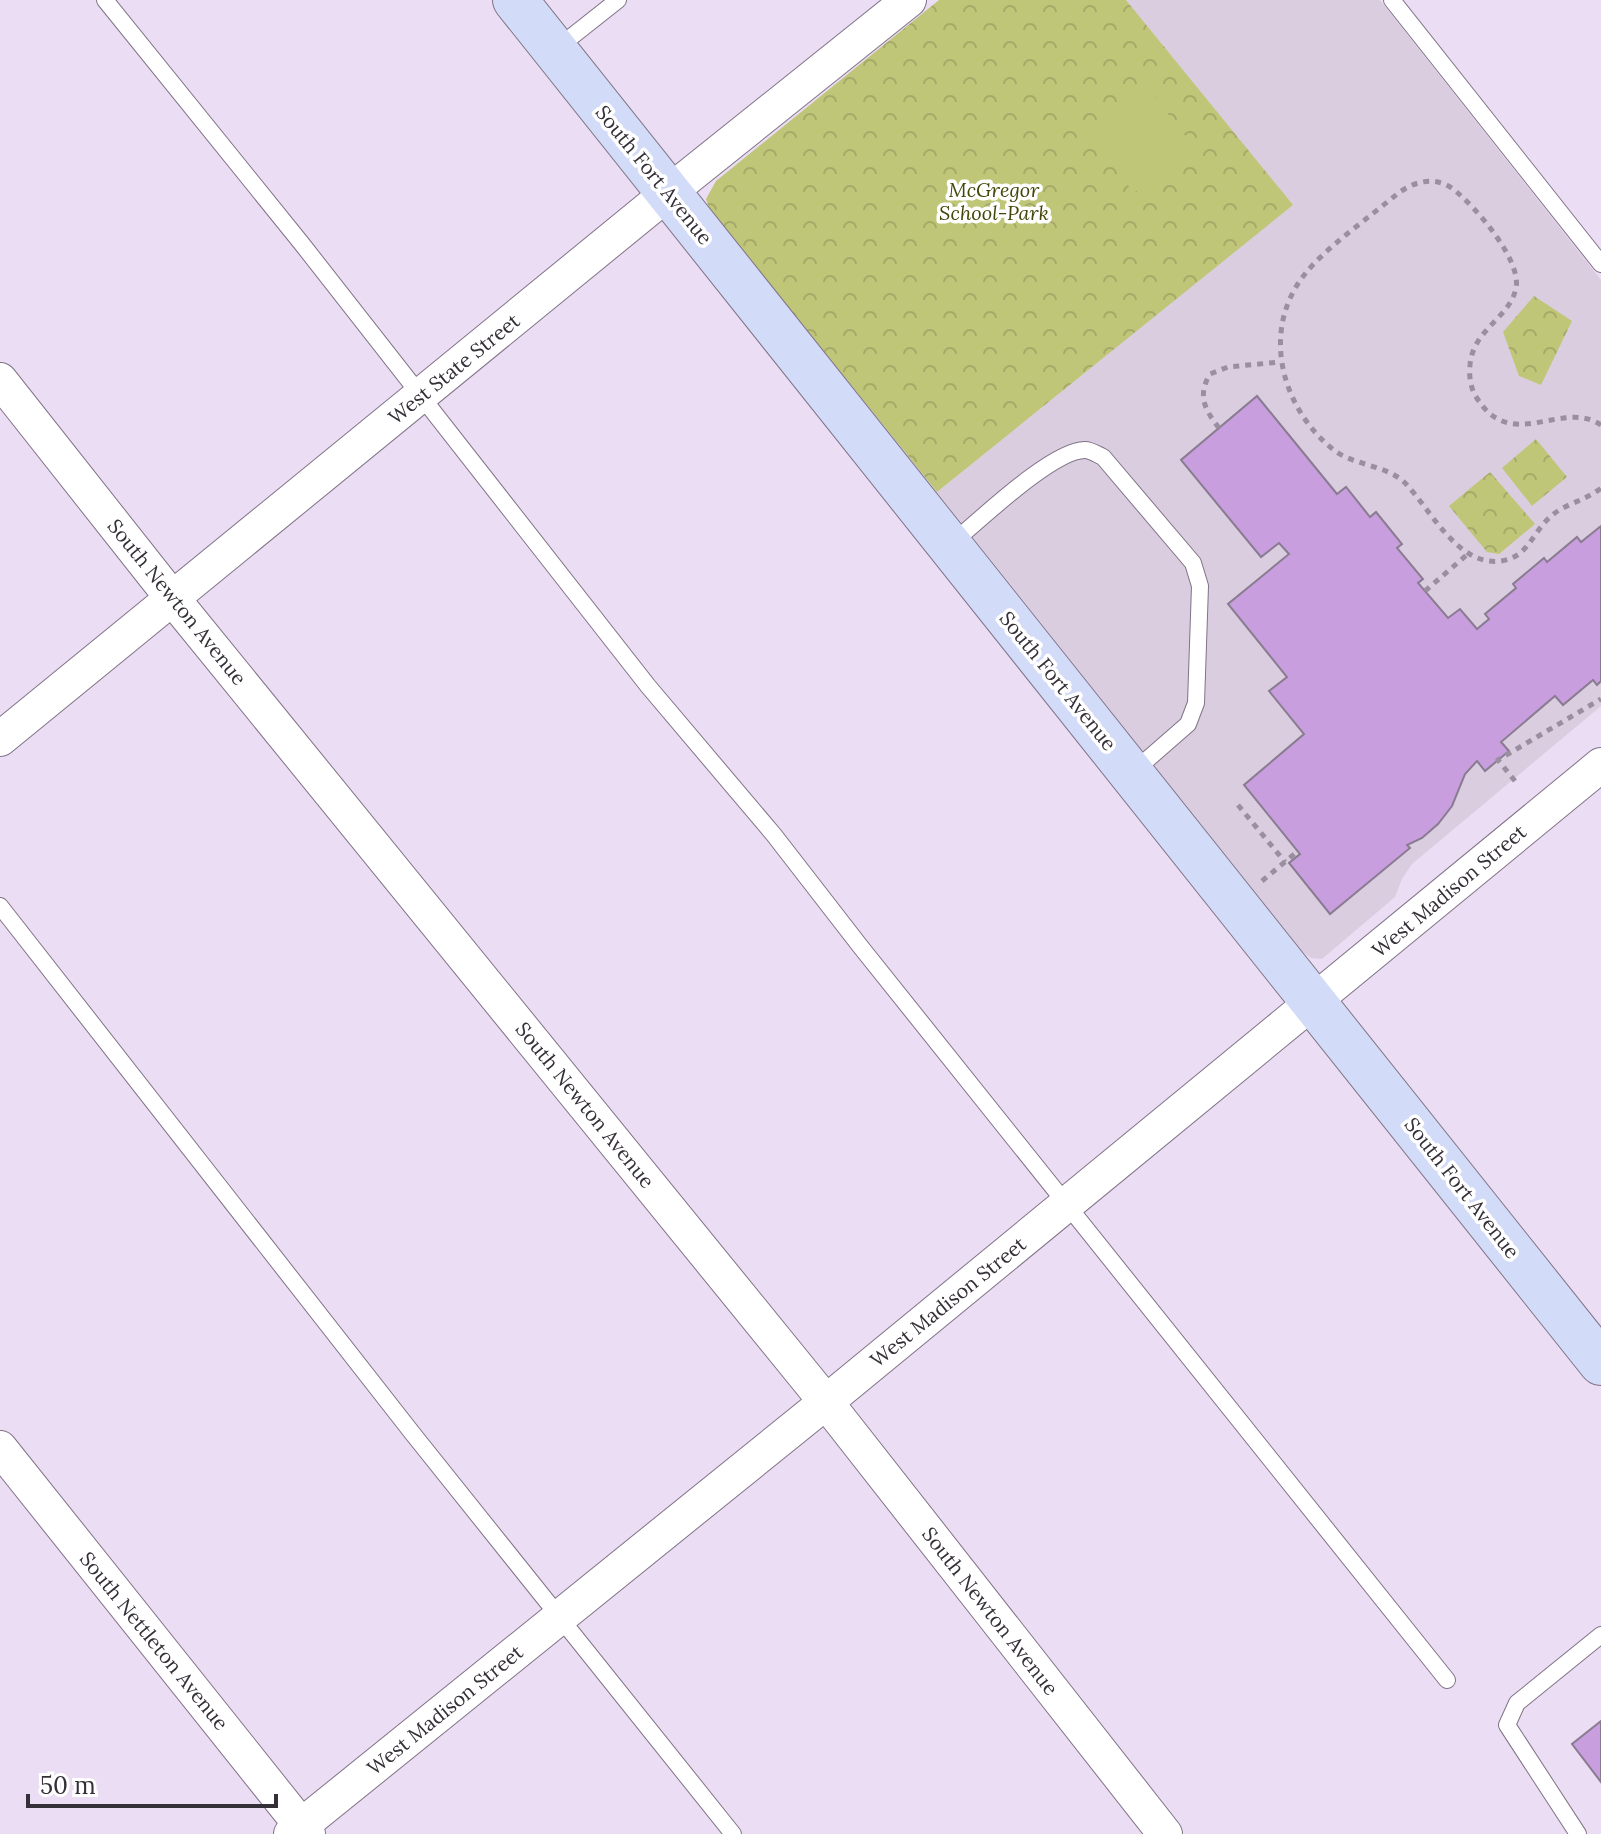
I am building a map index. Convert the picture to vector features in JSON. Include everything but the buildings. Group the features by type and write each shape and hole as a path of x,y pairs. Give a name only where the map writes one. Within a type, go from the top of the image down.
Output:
{"street":[{"name":"South Fort Avenue","path":"515,0 1601,1363"},
{"name":"West State Street","path":"0,739 909,0"},
{"name":"South Newton Avenue","path":"0,380 173,599 826,1402 1165,1834"},
{"name":"West Madison Street","path":"300,1831 1315,1003 1601,765"},
{"name":"South Nettleton Avenue","path":"0,1448 300,1831"}],"lane":[{"path":"105,0 421,395 648,686 774,835 1447,1680"},
{"path":"555,50 618,0"},
{"path":"1392,0 1601,264"},
{"path":"950,545 1040,471 1066,455 1087,450 1103,457 1193,563 1200,586 1196,703 1188,724 1132,773"},
{"path":"0,906 413,1434 733,1834"},
{"path":"1578,1834 1507,1725 1517,1703 1601,1635"}],"path":[{"path":"1601,425 1581,416 1539,424 1510,423 1490,412 1476,397 1470,370 1475,344 1513,298 1517,275 1494,234 1452,188 1440,183 1423,181 1408,186 1304,275 1286,312 1280,362 1289,393 1298,409 1335,451 1399,477 1447,533 1469,553 1482,560 1500,561 1518,556 1529,546 1548,518 1601,488"},
{"path":"1219,428 1203,402 1205,382 1210,374 1228,367 1280,362"},
{"path":"1425,591 1469,553"},
{"path":"1515,781 1498,760 1601,699"},
{"path":"1238,805 1285,862"},
{"path":"1258,885 1298,851"}],"shaded area":[{"path":"1126,0 1380,0 1601,280 1601,706 1412,864 1395,897 1322,959 1311,958 1302,951 937,492 1292,205"}],"green space":[{"name":"McGregor School-Park","path":"939,0 1126,0 1293,205 937,492 709,208 706,199 716,181"},
{"path":"1145,85 1192,144 1134,193 1086,132"},
{"path":"1534,296 1572,321 1541,385 1519,376 1503,332"},
{"path":"1536,439 1567,477 1532,506 1502,468"},
{"path":"1490,472 1535,524 1499,554 1487,552 1449,506"}]}
